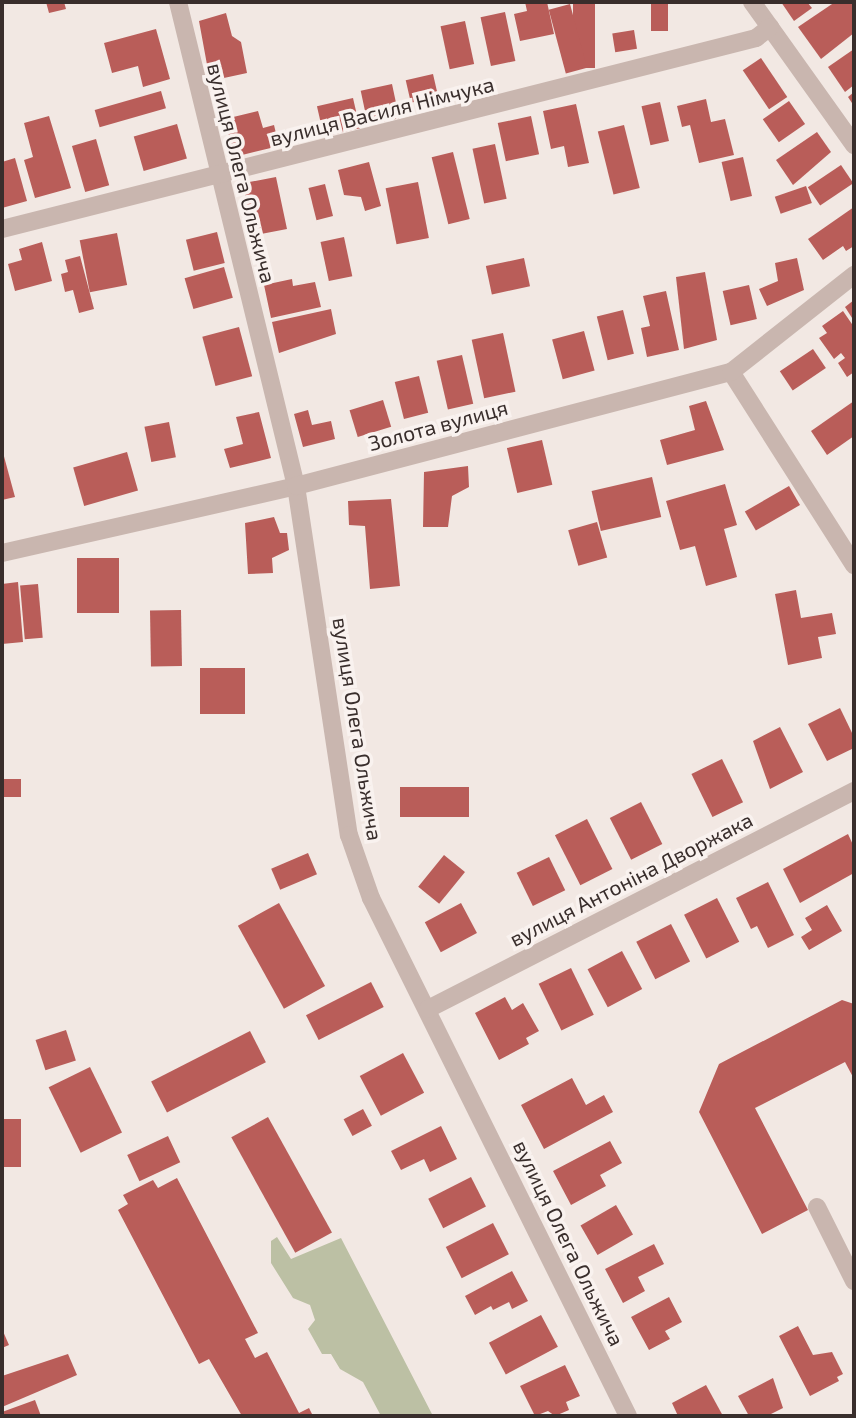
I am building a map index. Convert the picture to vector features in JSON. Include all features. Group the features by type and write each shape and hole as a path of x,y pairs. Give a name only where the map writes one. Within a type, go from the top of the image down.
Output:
{"street":[{"name":"вулиця Олега Ольжича","path":"178,2 296,486 349,835 371,898 628,1416"},
{"path":"752,2 854,145"},
{"name":"вулиця Василя Німчука","path":"2,229 756,38 770,27"},
{"name":"Золота вулиця","path":"2,553 296,486 731,372 854,275"},
{"path":"731,372 854,565"},
{"name":"вулиця Антоніна Дворжака","path":"428,1009 854,791"},
{"path":"817,1207 854,1281"}],"green space":[{"path":"277,1237 291,1259 341,1238 433,1416 381,1416 363,1382 340,1369 331,1354 322,1354 308,1329 315,1320 310,1305 293,1298 271,1263 271,1241"}],"building":[{"path":"46,2 64,2 66,9 49,13"},
{"path":"525,2 547,2 554,34 520,41 514,14 527,11"},
{"path":"573,2 595,2 595,68 573,68"},
{"path":"651,2 668,2 668,31 651,31"},
{"path":"781,2 807,2 812,8 794,21"},
{"path":"835,2 854,2 854,33 821,59 798,27"},
{"path":"570,4 587,68 566,73 549,10"},
{"path":"505,12 515,61 491,66 481,17"},
{"path":"226,13 232,36 241,42 247,73 210,81 199,21"},
{"path":"465,21 474,64 450,69 441,26"},
{"path":"156,29 170,79 143,87 138,66 112,73 104,43"},
{"path":"634,30 637,49 615,52 612,33"},
{"path":"854,49 854,85 845,92 828,67"},
{"path":"761,58 787,97 769,109 743,70"},
{"path":"433,74 438,96 411,103 406,80"},
{"path":"392,84 399,118 368,125 361,91"},
{"path":"161,91 166,108 100,127 95,110"},
{"path":"854,92 854,106 848,97"},
{"path":"353,98 360,128 324,137 317,106"},
{"path":"706,99 711,122 725,119 734,155 699,163 690,125 682,127 677,106"},
{"path":"789,101 805,124 779,142 763,119"},
{"path":"660,102 669,141 650,145 641,106"},
{"path":"576,104 589,163 568,167 564,146 551,149 543,111"},
{"path":"258,111 263,128 274,125 279,146 234,157 225,119"},
{"path":"49,116 71,188 35,198 24,160 33,157 24,123"},
{"path":"531,116 539,154 506,161 498,123"},
{"path":"177,124 187,159 144,171 134,136"},
{"path":"624,125 640,188 614,195 598,132"},
{"path":"817,132 831,152 793,185 776,160"},
{"path":"96,139 109,185 85,192 72,146"},
{"path":"495,144 507,199 484,204 473,149"},
{"path":"453,152 470,219 448,224 432,157"},
{"path":"743,157 752,196 731,201 722,162"},
{"path":"15,158 27,201 2,208 2,162"},
{"path":"369,162 381,206 365,211 361,197 344,195 338,170"},
{"path":"841,165 853,183 820,206 808,187"},
{"path":"276,177 287,229 261,234 259,225 249,227 244,183"},
{"path":"418,182 429,238 396,244 386,188"},
{"path":"325,184 333,216 316,220 309,188"},
{"path":"806,186 812,203 781,214 775,197"},
{"path":"854,207 854,246 846,251 843,246 823,260 808,239"},
{"path":"217,232 225,263 194,271 186,240"},
{"path":"117,233 127,285 90,292 80,240"},
{"path":"344,237 352,276 329,281 321,242"},
{"path":"42,242 52,281 15,291 8,264 22,260 19,249"},
{"path":"80,256 94,309 79,313 73,290 65,292 61,274 68,272 65,260"},
{"path":"524,258 530,286 492,294 486,266"},
{"path":"797,258 804,290 767,306 759,289 778,281 775,263"},
{"path":"224,267 233,298 193,309 185,278"},
{"path":"705,272 717,340 684,349 676,277"},
{"path":"292,279 293,286 315,282 321,307 271,318 264,285"},
{"path":"749,285 757,319 731,325 723,291"},
{"path":"666,291 679,350 647,357 641,328 650,326 643,296"},
{"path":"854,300 854,321 845,307"},
{"path":"331,309 336,334 279,353 272,322"},
{"path":"623,310 634,354 608,360 597,317"},
{"path":"843,311 854,327 854,372 847,377 838,363 845,358 841,353 834,359 819,338 827,333 822,326"},
{"path":"239,327 252,376 215,386 202,337"},
{"path":"584,331 595,371 563,379 552,340"},
{"path":"503,333 515,392 484,398 472,340"},
{"path":"813,349 826,368 793,390 780,371"},
{"path":"462,355 473,404 448,410 437,361"},
{"path":"419,376 428,413 404,419 395,382"},
{"path":"383,400 391,427 358,437 350,410"},
{"path":"706,401 724,450 667,465 660,440 695,430 689,406"},
{"path":"854,401 854,436 827,455 811,431"},
{"path":"308,410 312,425 331,421 335,439 303,447 294,414"},
{"path":"259,412 271,458 230,468 224,449 243,444 236,417"},
{"path":"169,422 176,457 151,462 144,427"},
{"path":"542,440 552,485 517,493 507,448"},
{"path":"2,449 15,497 2,500"},
{"path":"127,452 138,490 84,506 73,467"},
{"path":"468,466 469,487 452,496 448,527 423,527 424,472"},
{"path":"652,477 661,517 601,531 592,491"},
{"path":"725,484 737,525 724,529 737,577 706,586 695,546 680,550 666,501"},
{"path":"789,486 800,505 756,531 745,511"},
{"path":"391,499 400,586 370,589 365,526 349,525 348,501"},
{"path":"274,517 280,533 287,533 289,550 272,558 273,573 248,574 245,523"},
{"path":"597,522 607,558 578,566 568,530"},
{"path":"77,558 119,558 119,613 77,613"},
{"path":"18,582 23,642 2,644 2,584"},
{"path":"38,584 43,638 25,639 20,586"},
{"path":"796,590 801,618 832,613 836,634 818,637 822,658 788,665 775,594"},
{"path":"181,610 182,666 151,667 150,611"},
{"path":"200,668 245,668 245,714 200,714"},
{"path":"840,708 854,737 854,748 827,761 808,724"},
{"path":"780,727 803,772 770,789 753,741"},
{"path":"722,759 743,802 712,817 691,774"},
{"path":"3,779 21,779 21,797 3,797"},
{"path":"400,787 469,787 469,817 400,817"},
{"path":"641,802 662,844 631,860 610,818"},
{"path":"587,819 612,869 580,885 555,835"},
{"path":"848,834 854,847 854,873 800,903 783,869"},
{"path":"308,853 317,874 280,890 271,869"},
{"path":"444,855 465,872 439,904 418,887"},
{"path":"549,857 565,890 533,906 517,873"},
{"path":"768,882 794,935 768,948 757,926 751,929 736,898"},
{"path":"717,898 739,942 706,958 684,915"},
{"path":"279,903 325,986 284,1009 238,926"},
{"path":"461,903 477,933 441,952 425,922"},
{"path":"827,905 842,931 809,950 801,937 812,930 805,918"},
{"path":"671,924 690,961 655,979 636,942"},
{"path":"622,951 642,989 608,1007 588,969"},
{"path":"571,968 594,1015 561,1031 539,984"},
{"path":"371,982 384,1007 319,1040 306,1015"},
{"path":"505,997 512,1010 523,1003 539,1031 526,1038 529,1044 499,1060 475,1013"},
{"path":"842,1000 854,1004 854,1079 845,1062 755,1108 808,1210 762,1234 699,1112 719,1064"},
{"path":"66,1030 76,1060 45,1070 36,1040"},
{"path":"250,1031 266,1062 167,1113 151,1081"},
{"path":"403,1053 424,1093 381,1116 360,1076"},
{"path":"90,1067 122,1133 81,1153 49,1087"},
{"path":"572,1078 586,1105 604,1095 613,1112 544,1149 521,1105"},
{"path":"363,1109 372,1126 352,1136 344,1119"},
{"path":"268,1117 332,1232 295,1253 231,1137"},
{"path":"2,1119 21,1119 21,1167 2,1167"},
{"path":"441,1126 457,1159 430,1172 424,1159 401,1170 391,1151"},
{"path":"168,1136 180,1162 139,1181 127,1155"},
{"path":"610,1141 622,1163 600,1175 606,1186 571,1205 553,1171"},
{"path":"471,1177 486,1206 443,1228 428,1199"},
{"path":"177,1178 258,1333 245,1339 255,1358 267,1352 299,1413 309,1408 313,1416 242,1416 209,1359 199,1364 118,1210 128,1204 123,1195 153,1180 158,1188"},
{"path":"616,1205 633,1234 597,1255 580,1226"},
{"path":"493,1223 509,1254 462,1278 446,1247"},
{"path":"654,1244 664,1264 638,1277 645,1291 623,1303 605,1269"},
{"path":"512,1271 528,1301 512,1309 509,1302 493,1310 491,1306 475,1315 465,1296"},
{"path":"669,1297 682,1322 665,1331 670,1339 649,1350 631,1317"},
{"path":"541,1315 558,1347 506,1374 489,1343"},
{"path":"798,1326 813,1355 832,1352 843,1374 837,1377 839,1381 810,1396 779,1336"},
{"path":"2,1329 9,1345 2,1348"},
{"path":"68,1354 77,1375 2,1407 2,1376"},
{"path":"565,1365 580,1396 566,1402 569,1410 555,1416 548,1411 535,1416 520,1386"},
{"path":"773,1378 783,1408 767,1416 749,1416 738,1396"},
{"path":"706,1385 723,1416 678,1416 672,1403"},
{"path":"35,1400 41,1416 2,1416 2,1412"}]}
